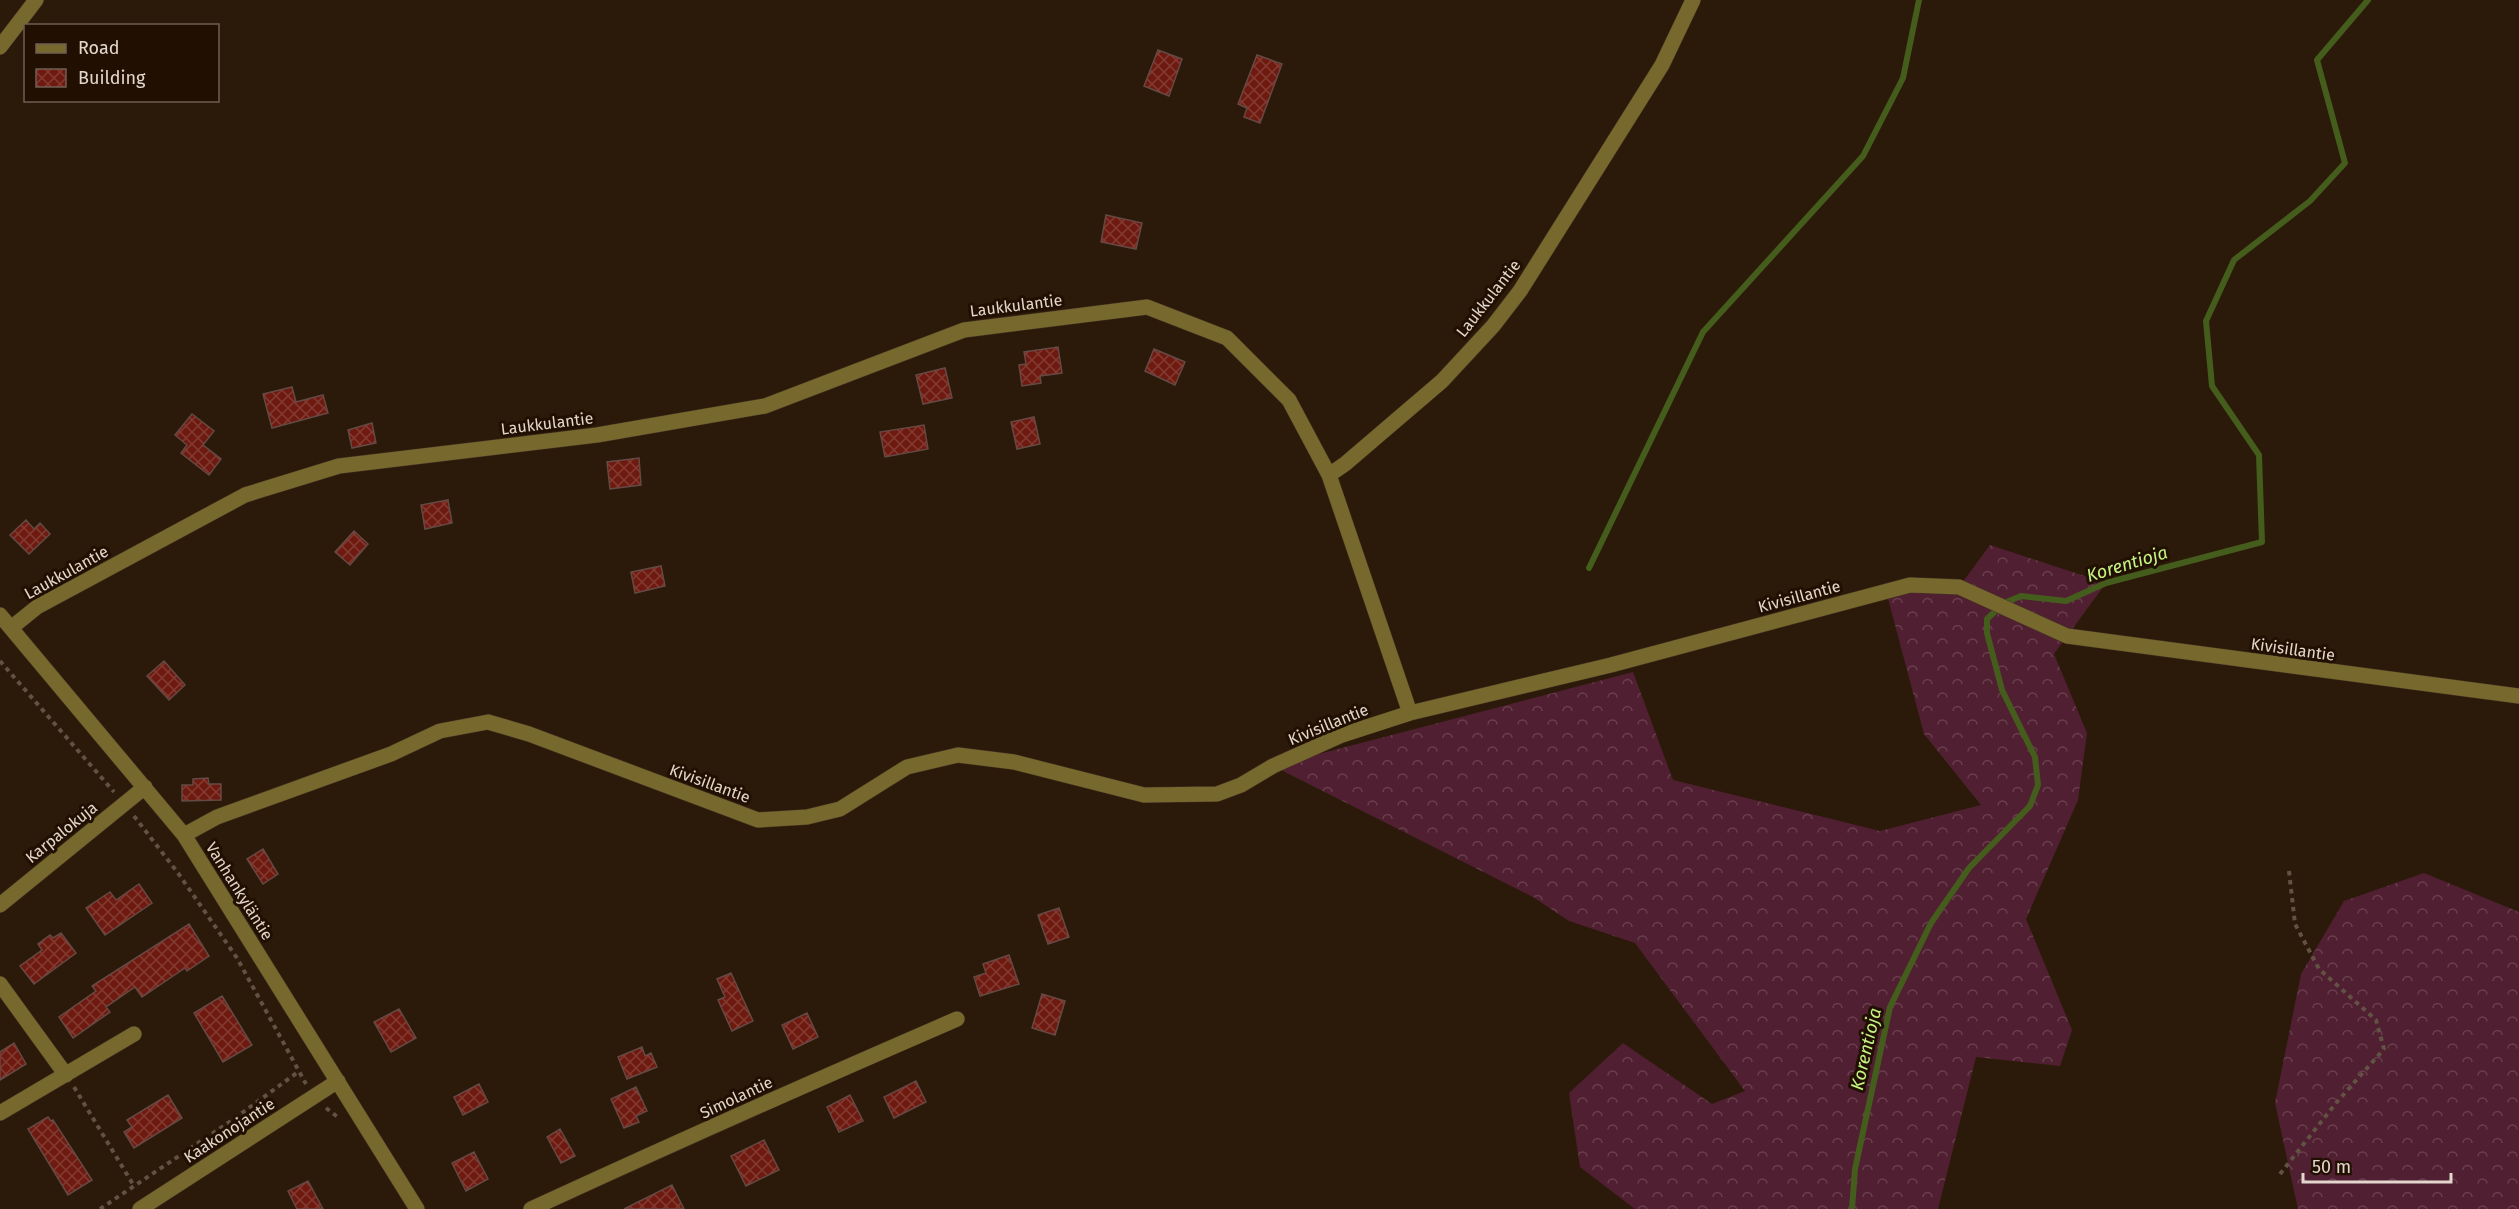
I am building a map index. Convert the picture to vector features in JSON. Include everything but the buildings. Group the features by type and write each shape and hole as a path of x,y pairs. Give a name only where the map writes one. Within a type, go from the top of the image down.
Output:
{"street":[{"path":"0,47 36,0"},
{"name":"Laukkulantie","path":"11,628 37,607 245,495 339,466 597,435 765,406 964,330 1147,307 1227,338 1289,400 1329,475 1442,381 1514,300 1662,65 1693,0"},
{"path":"1329,475 1410,713"},
{"name":"Kivisillantie","path":"184,835 217,817 391,754 440,731 488,722 529,734 758,820 807,817 840,809 907,767 958,755 1014,762 1144,795 1217,794 1241,785 1274,766 1342,735 1410,713 1611,665 1910,585 1959,586 2067,636 2519,696"},
{"name":"Vanhankyläntie","path":"0,615 184,835 417,1209"},
{"name":"Karpalokuja","path":"0,905 145,787"},
{"path":"0,984 66,1075"},
{"name":"Simolantie","path":"531,1209 688,1140 781,1095 957,1019"},
{"path":"0,1113 134,1034"},
{"name":"Kaakonojantie","path":"140,1209 338,1081"}],"path":[{"path":"0,661 124,804 177,873 237,958 313,1096"},
{"path":"2280,1174 2336,1103 2384,1049 2376,1020 2319,969 2295,924 2289,871"},
{"path":"100,1209 231,1121 298,1072"},
{"path":"66,1075 134,1186"}],"green space":[{"path":"1990,545 2106,583 2054,654 2087,733 2078,800 2026,919 2072,1030 2060,1066 1976,1057 1938,1209 1635,1209 1580,1167 1569,1093 1623,1043 1712,1104 1745,1091 1635,943 1569,921 1533,897 1273,766 1633,672 1673,780 1880,831 1981,805 1924,734 1886,591 1959,587"},
{"path":"2424,873 2519,912 2519,1209 2298,1209 2275,1103 2301,974 2344,901"}],"waterway":[{"path":"1589,568 1703,332 1863,156 1903,78 1919,0"},
{"name":"Korentioja","path":"1852,1209 1855,1169 1890,1007 1931,923 1969,868 2030,806 2038,785 2035,757 2002,690 1987,633 1987,619 2004,603 2021,596 2066,601 2106,583 2262,542 2259,455 2212,386 2206,321 2234,260 2310,201 2345,163 2317,60 2368,0"}]}
